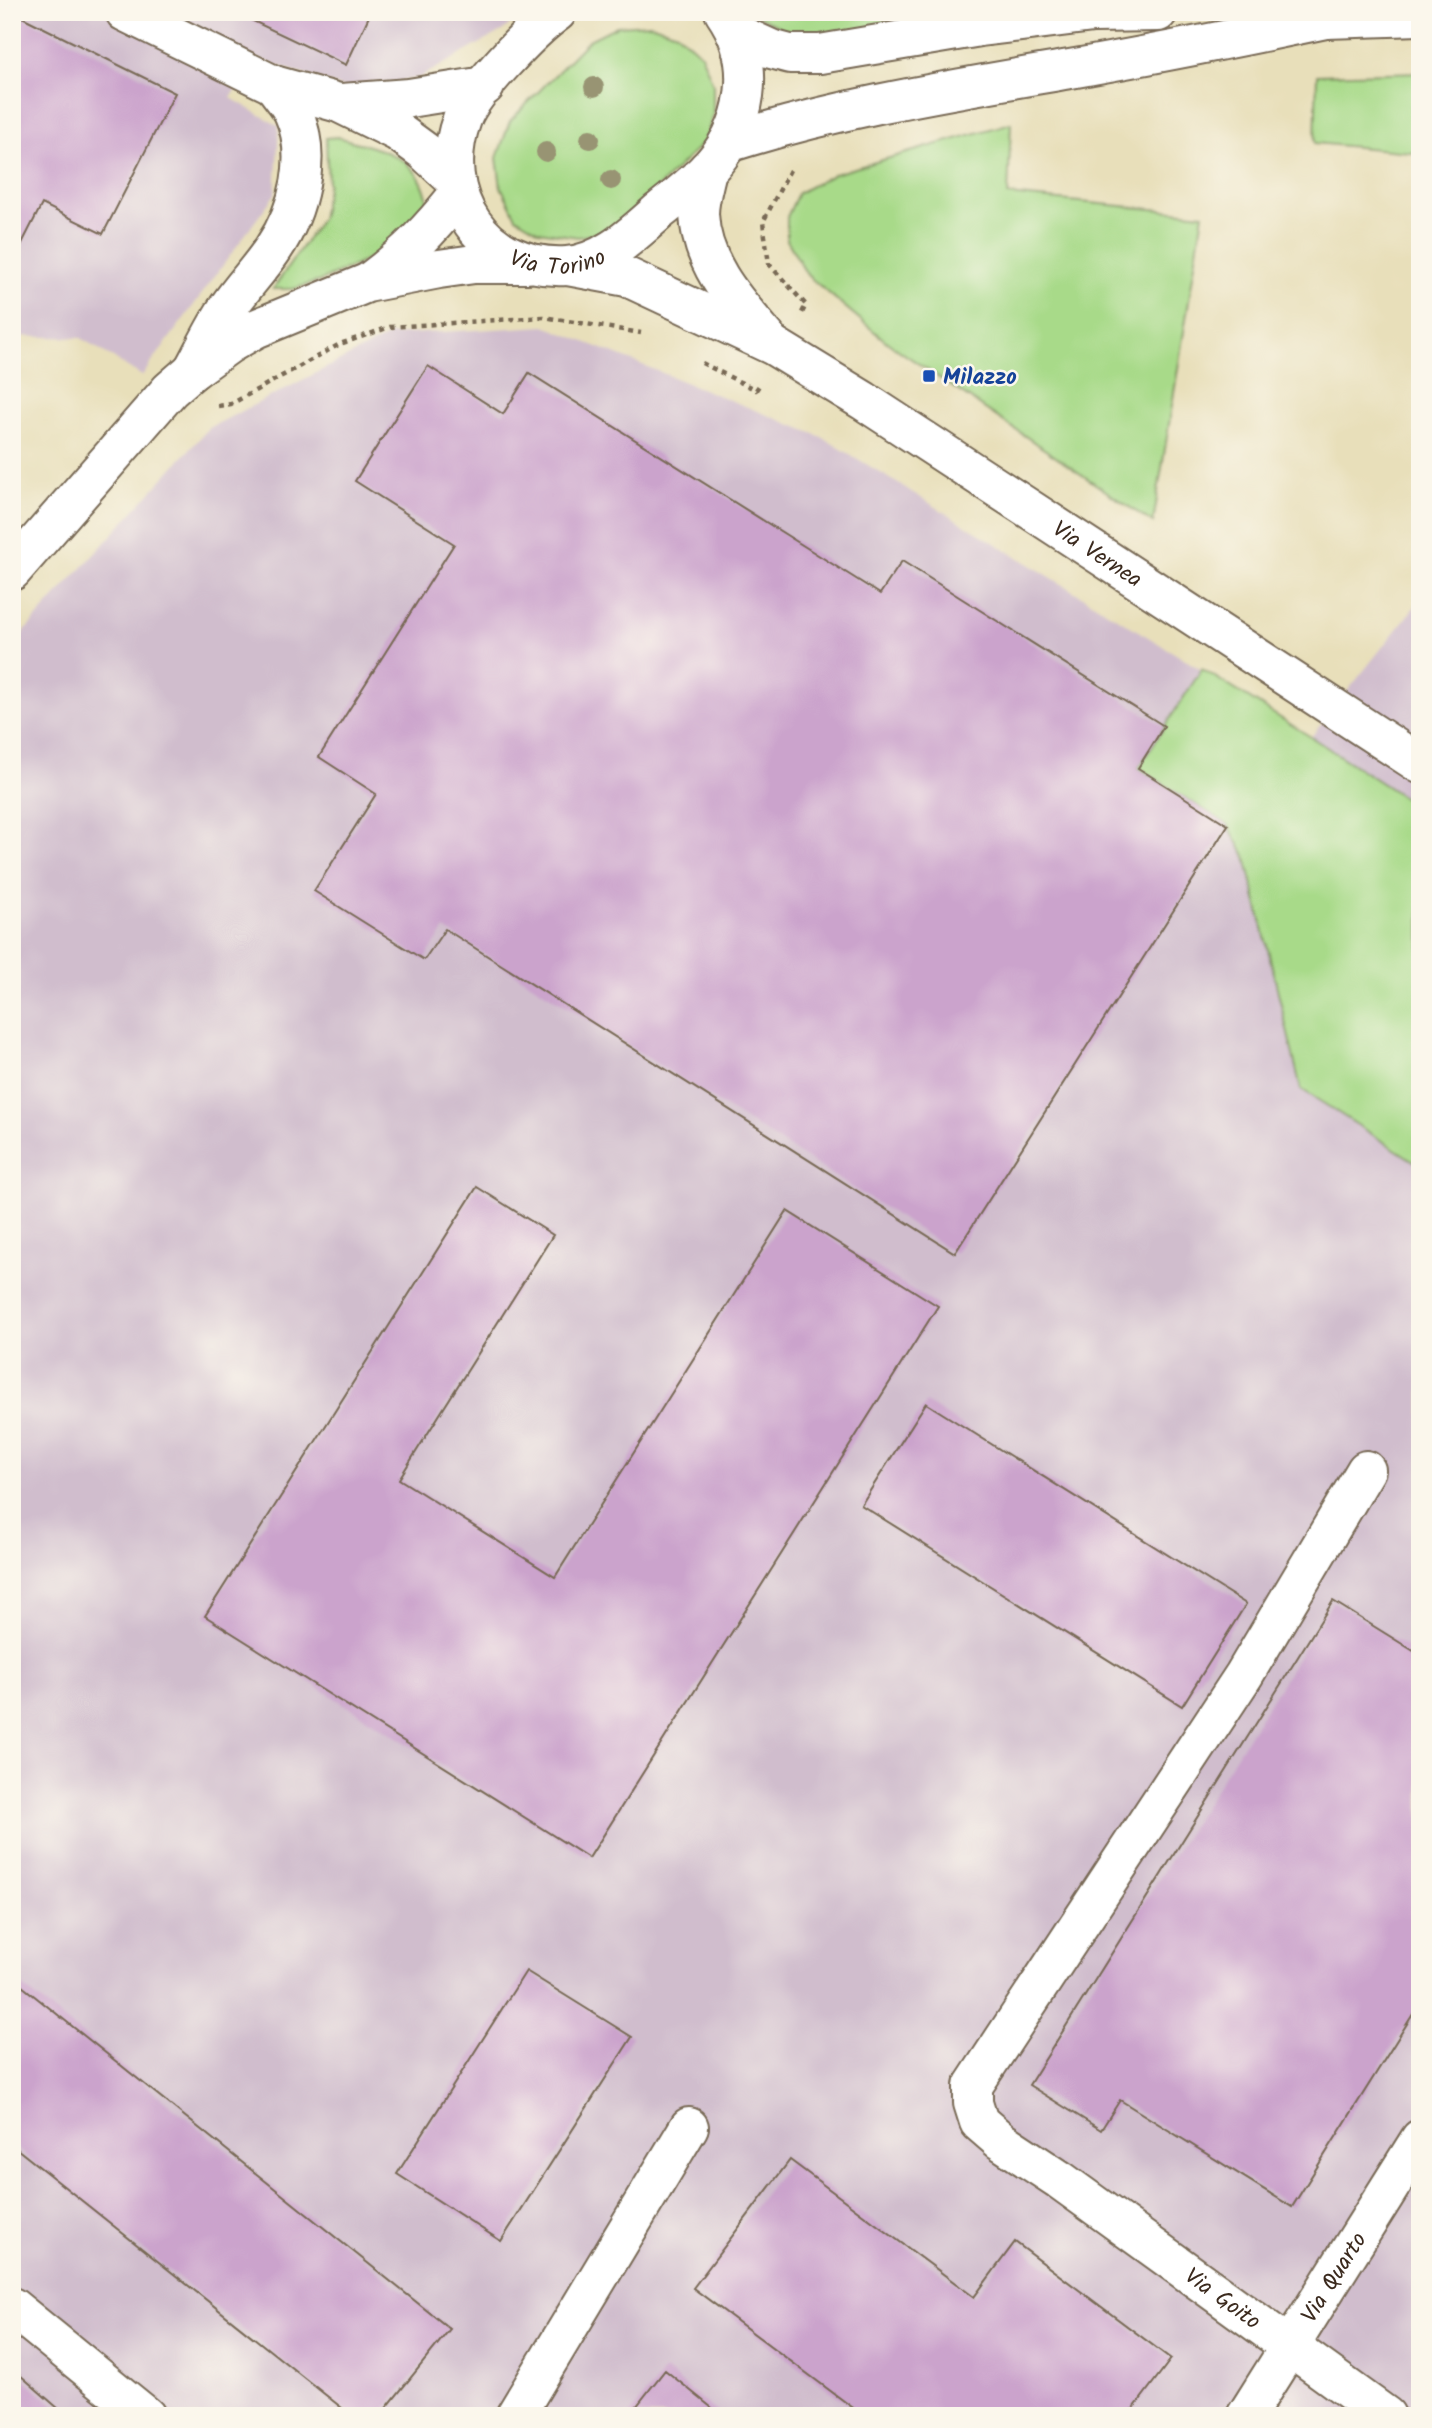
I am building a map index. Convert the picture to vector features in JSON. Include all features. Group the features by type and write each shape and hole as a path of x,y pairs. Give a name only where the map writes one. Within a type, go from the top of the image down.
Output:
{"street":[{"path":"125,12 274,85 340,103 398,132 424,151 456,187"},
{"path":"367,283 404,256 428,233 456,187 453,150 462,117 472,100 537,27 556,12"},
{"path":"731,23 771,49 790,54 820,54 980,27 1093,13 1158,12"},
{"path":"1231,12 1325,19 1420,16"},
{"path":"774,346 727,291 704,249 699,212 718,156 777,127 867,106 1182,49 1325,19"},
{"name":"Via Torino","path":"456,187 463,209 476,228 493,245 513,257 552,265 597,258 622,244 718,156 743,104 747,79 743,51 731,23"},
{"path":"193,370 226,310 274,248 293,212 300,184 300,141 293,112 274,85"},
{"path":"340,103 409,99 485,86"},
{"path":"12,571 170,390 193,370 255,329 367,283 474,264 552,265 627,277 774,346"},
{"name":"Via Vernea","path":"774,346 876,409 1420,764"},
{"name":"Via Goito","path":"1366,1469 1244,1675 973,2086 972,2103 979,2122 1001,2141 1060,2180 1386,2416"},
{"path":"515,2416 689,2127"},
{"name":"Via Quarto","path":"1246,2416 1420,2138"},
{"path":"12,2307 146,2416"}],"shaded area":[{"path":"12,12 524,12 502,31 419,78 349,90 256,58 231,98 279,126 275,194 142,376 81,338 12,336"},
{"path":"545,326 822,437 1311,737 1420,600 1420,2416 12,2416 12,645 209,428 390,335"}],"green space":[{"path":"758,12 957,12 845,38 801,38 756,15"},
{"path":"650,24 677,33 701,54 713,84 713,114 705,141 615,230 578,237 539,231 516,217 501,187 497,158 510,121 589,40 617,26"},
{"path":"1420,72 1420,153 1315,143 1317,75"},
{"path":"1011,123 1008,195 1203,214 1153,523 888,343 807,275 787,240 787,217 798,193 834,174"},
{"path":"338,137 396,156 407,164 424,187 428,203 392,245 358,264 320,281 293,289 273,289 321,219 328,184 326,138"},
{"path":"1202,669 1420,808 1420,1165 1301,1089 1246,857 1228,825 1138,768"}],"building":[{"path":"12,12 175,93 103,234 42,204 12,263"},
{"path":"234,12 371,12 346,65"},
{"path":"428,366 503,414 529,373 880,594 902,561 1164,726 1138,768 1228,825 955,1253 445,929 424,960 314,891 376,794 319,757 454,544 355,481"},
{"path":"477,1187 553,1235 399,1479 555,1577 787,1211 938,1306 589,1858 205,1616"},
{"path":"926,1403 1246,1604 1182,1706 861,1505"},
{"path":"1333,1601 1420,1655 1420,2003 1292,2207 1120,2100 1101,2130 1029,2085"},
{"path":"526,1971 632,2037 501,2241 397,2174"},
{"path":"12,1978 450,2329 380,2416 352,2416 12,2145"},
{"path":"790,2160 974,2297 1015,2242 1171,2359 1128,2416 864,2416 693,2288"},
{"path":"12,2368 67,2416 12,2416"},
{"path":"665,2370 722,2416 629,2416"}],"place":[{"name":"Milazzo","path":"929,376"}]}
